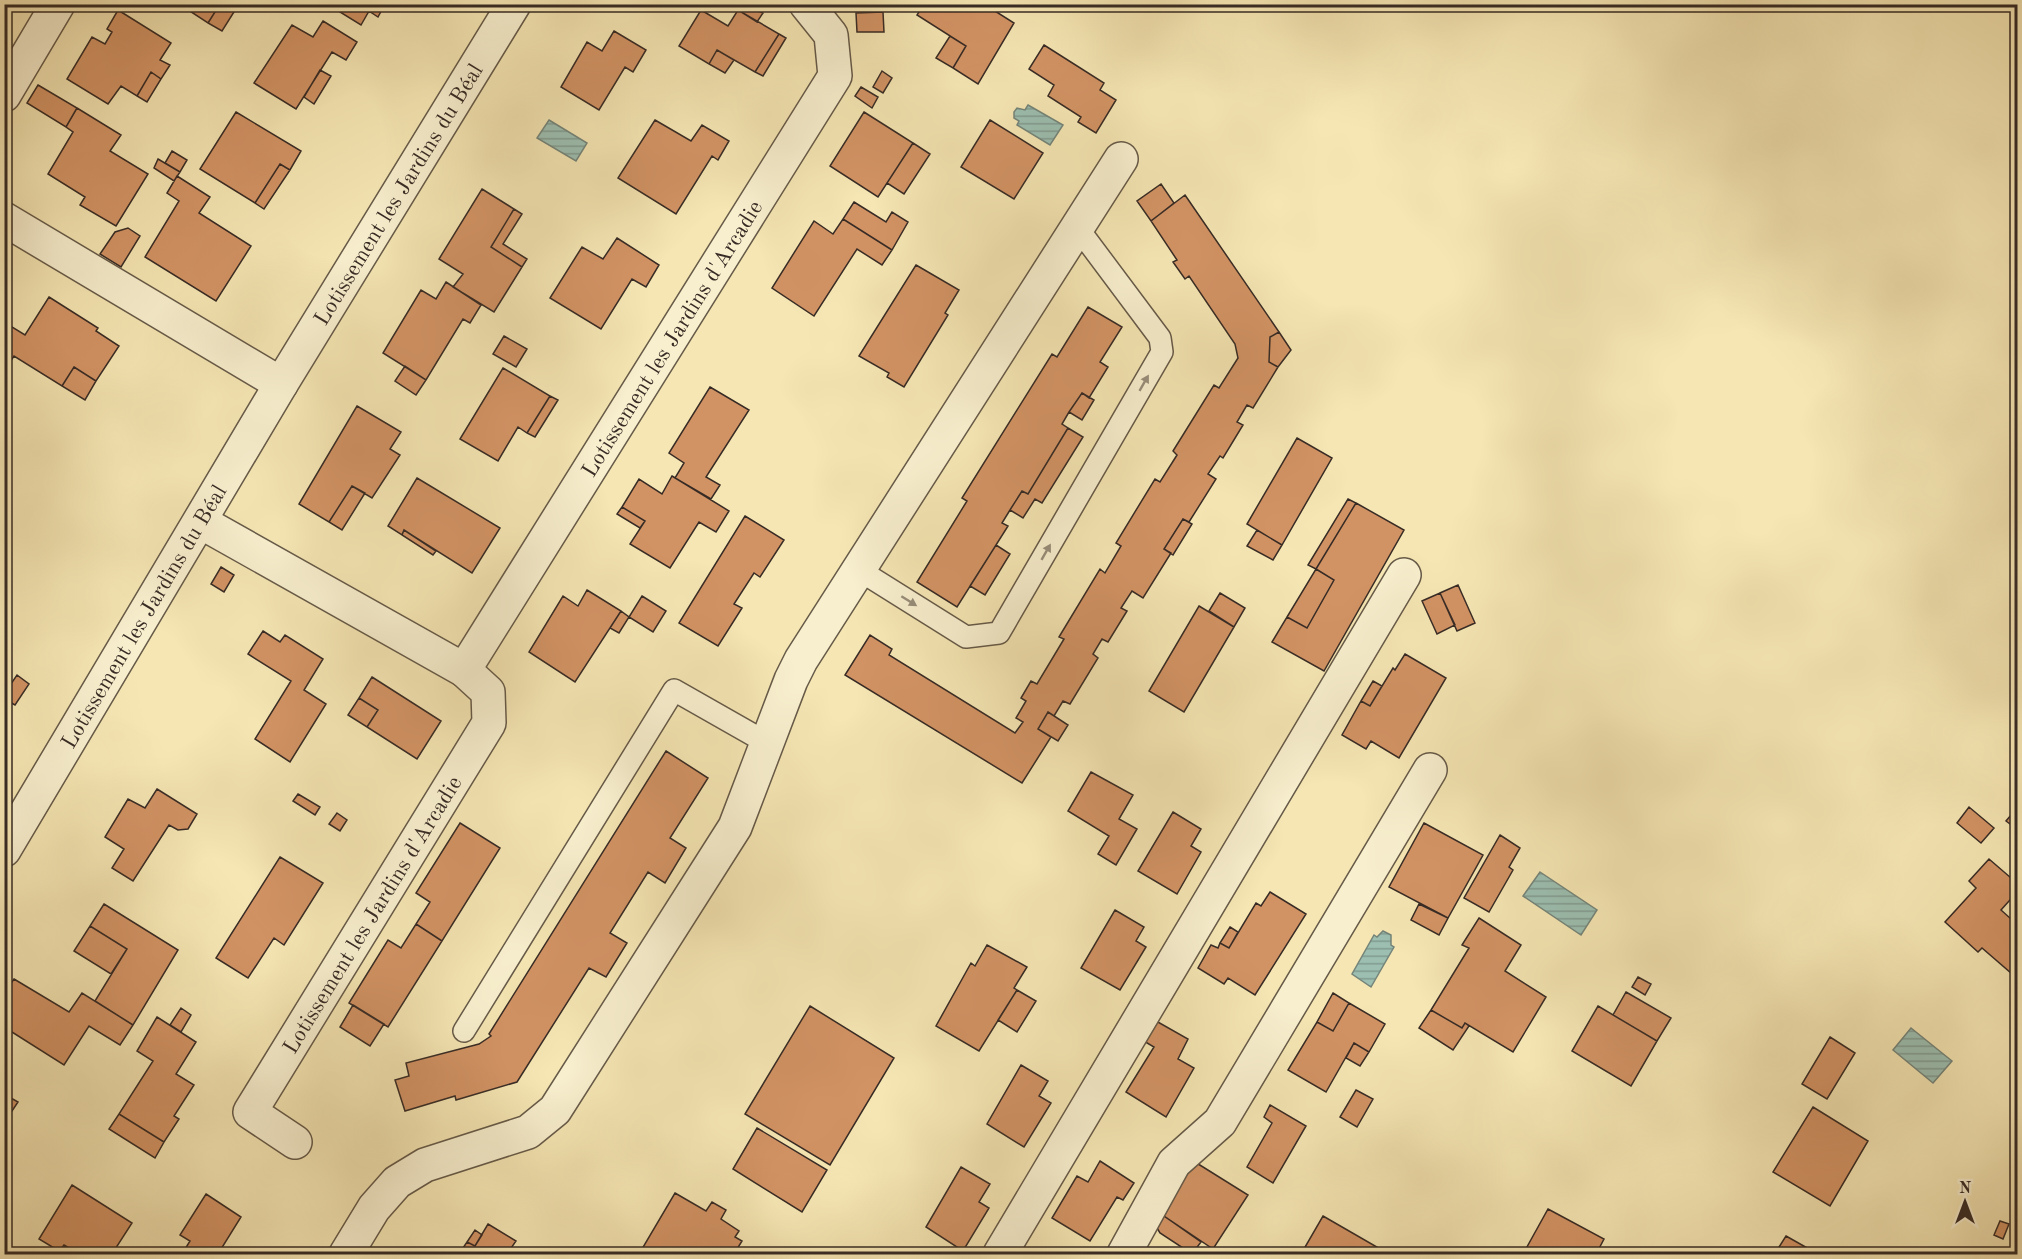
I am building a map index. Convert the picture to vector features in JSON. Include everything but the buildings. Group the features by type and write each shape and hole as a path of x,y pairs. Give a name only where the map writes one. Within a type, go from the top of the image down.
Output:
{"street":[{"path":"4,95 58,4"},
{"name":"Lotissement les Jardins du Béal","path":"4,850 281,384 514,4"},
{"name":"Lotissement les Jardins d'Arcadie","path":"464,670 835,76 831,35 806,4"},
{"path":"346,1254 374,1208 397,1182 425,1165 528,1132 555,1110 735,827 769,744 791,680 1121,159"},
{"path":"4,219 281,384"},
{"name":"Lotissement les Jardins d'Arcadie","path":"201,522 464,670 489,692 489,723 250,1112 295,1142"},
{"path":"1000,1254 1404,575"},
{"path":"1124,1254 1174,1163 1220,1122 1430,770"}],"lane":[{"path":"859,570 966,637 999,633 1162,352 1160,338 1077,227"},
{"path":"464,1031 674,690 769,744"}],"shaded area":[{"path":"1028,105 1063,125 1050,145 1017,125 1019,121 1014,118 1014,112 1017,108 1025,110"},
{"path":"549,120 587,143 576,161 537,138"},
{"path":"1540,872 1597,910 1581,935 1523,896"},
{"path":"1383,931 1391,935 1391,945 1394,947 1371,987 1352,974 1374,935 1377,937"},
{"path":"1911,1028 1952,1061 1933,1083 1893,1050"}]}
